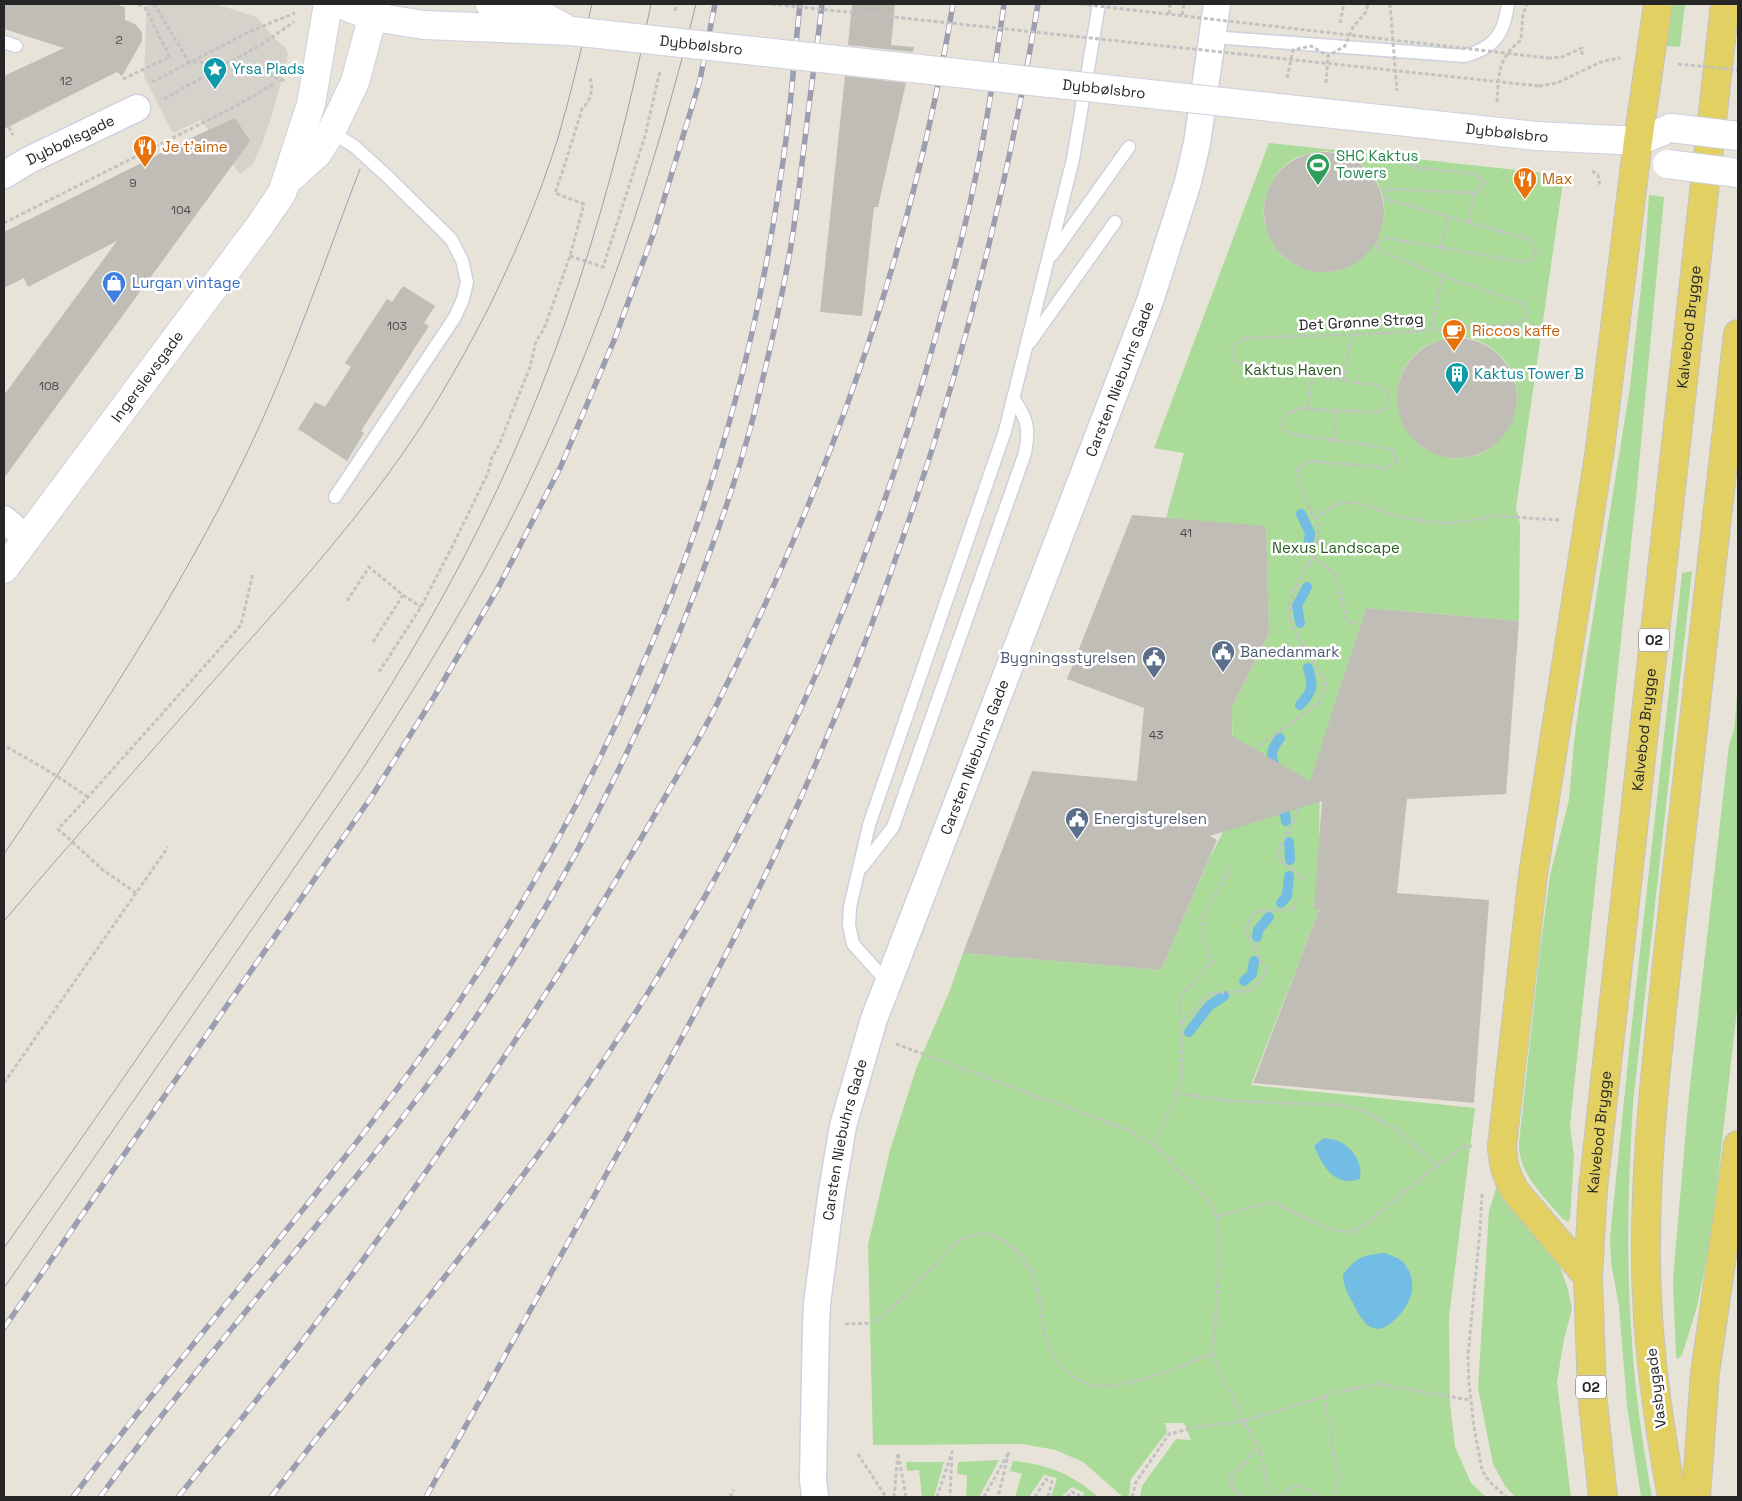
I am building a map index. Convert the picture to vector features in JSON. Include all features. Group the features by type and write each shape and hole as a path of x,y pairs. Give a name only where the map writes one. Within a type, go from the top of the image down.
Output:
{"main road":[{"path":"1588,1277 1515,1191 1507,1176 1503,1162 1502,1146 1533,874 1600,449 1638,141 1658,4"},
{"name":"Kalvebod Brygge","path":"1588,1277 1593,1189 1725,4"},
{"name":"Vasbygade","path":"1672,1497 1655,1390 1648,1315 1648,1199 1657,1065 1678,858 1738,334"},
{"path":"1696,1497 1705,1373 1738,1145"},
{"name":"O2","path":"1588,1277 1592,1393 1603,1497"}],"street":[{"name":"Ingerslevsgade","path":"4,569 261,224 282,193 311,104 328,4"},
{"name":"Dybbølsbro","path":"340,4 374,10 424,25 571,32 1536,136 1638,141 1671,128 1738,136"},
{"name":"Dybbølsbro","path":"490,4 532,10 571,32"},
{"name":"Carsten Niebuhrs Gade","path":"815,1497 813,1479 817,1304 843,1126 870,1034 888,983 1150,301 1188,182 1196,143 1217,4"},
{"name":"Ingerslevsgade","path":"286,181 318,153 331,132 355,82 374,10"},
{"name":"Dybbølsgade","path":"4,175 29,160 137,108"},
{"path":"1638,141 1667,164 1738,173"},
{"path":"4,519 26,538"}],"lane":[{"path":"888,983 853,944 849,925 850,907 870,824 1006,430 1072,160 1099,4"},
{"path":"1212,37 1464,56 1478,52 1491,45 1500,34 1506,20 1508,4"},
{"path":"331,132 354,146 451,239 462,260 467,282 463,299 455,317 335,497"},
{"path":"1047,261 1129,147"},
{"path":"1026,348 1115,222"},
{"path":"858,870 893,827 1025,453 1029,434 1022,411 1013,398"}],"path":[{"path":"117,82 170,57 145,8 138,4"},
{"path":"154,4 189,62"},
{"path":"674,13 676,4"},
{"path":"772,4 1539,86 1557,83 1576,74"},
{"path":"1081,4 1548,58 1562,57 1582,48 1582,54"},
{"path":"1169,14 1170,4"},
{"path":"1182,16 1184,4"},
{"path":"1338,34 1344,4"},
{"path":"1293,50 1311,46 1328,56 1345,46 1354,27 1366,12 1368,4"},
{"path":"1390,4 1397,97"},
{"path":"1496,110 1499,71 1502,60 1512,47 1521,40 1523,14 1527,4"},
{"path":"137,108 148,84 244,35 301,11"},
{"path":"137,108 157,102 250,51 298,20"},
{"path":"189,62 240,64 282,78 311,104"},
{"path":"1678,64 1738,70"},
{"path":"570,256 603,267 645,136 661,70"},
{"path":"379,672 421,607 454,545 488,472 492,456 499,445 530,367 536,341 544,329 570,256 584,204 555,193 582,108 588,103 593,88 590,77"},
{"path":"4,223 220,114 274,84"},
{"path":"8,137 13,135"},
{"path":"1404,149 1408,163 1419,168 1477,174 1484,183 1479,191 1474,193 1469,222"},
{"name":"Det Grønne Strøg","path":"1254,749 1319,703 1326,682 1290,618 1293,595 1313,557 1318,528 1309,508 1297,470 1302,464 1311,461 1386,468 1398,459 1392,450 1378,446 1294,435 1285,431 1282,423 1287,414 1299,409 1379,412 1386,406 1389,393 1380,386 1243,364 1233,359 1232,349 1237,342 1247,338 1517,324 1524,320 1527,308 1517,301 1442,276 1382,252 1377,248 1378,243 1385,238 1524,262 1534,259 1536,250 1531,240 1386,199 1384,192 1387,189 1474,193"},
{"path":"1441,248 1448,216"},
{"path":"1432,329 1442,276"},
{"path":"1344,380 1351,334"},
{"path":"1307,409 1313,375"},
{"path":"1333,440 1336,410"},
{"path":"1314,517 1338,504 1349,502 1358,503 1400,517 1438,523 1498,516 1567,520"},
{"path":"1313,557 1334,572 1348,619 1350,622 1358,624"},
{"path":"348,601 370,567 402,595 421,607"},
{"path":"136,893 103,870 58,829 241,625 253,573"},
{"path":"373,642 402,595"},
{"path":"7,747 58,776 88,797"},
{"path":"1298,808 1298,812 1279,850 1280,861 1302,876 1301,881"},
{"path":"4,1083 168,847"},
{"path":"1156,1146 1182,1076 1180,996 1212,963 1203,938 1203,917 1231,867"},
{"path":"1180,1024 1210,994 1252,990 1267,972 1246,931 1253,912 1294,909 1296,900"},
{"path":"870,1034 1126,1129 1156,1146 1208,1200 1218,1220 1219,1267 1212,1354 1244,1421 1260,1449 1270,1497"},
{"path":"1176,1093 1230,1101 1340,1105 1362,1110 1398,1131 1437,1165"},
{"path":"1217,1216 1273,1202 1328,1229 1352,1232 1365,1225 1437,1165 1463,1147 1502,1146"},
{"path":"1481,1199 1480,1230 1468,1355 1470,1400 1482,1470 1489,1481 1506,1497"},
{"path":"816,1325 873,1323 883,1317 958,1241 973,1234 990,1235 1006,1242 1029,1266 1036,1283 1045,1336 1055,1359 1071,1376 1090,1385 1114,1385 1166,1373 1212,1354"},
{"path":"1132,1497 1136,1482 1169,1434 1244,1421 1338,1392 1378,1384 1470,1400"},
{"path":"1326,1396 1326,1414 1333,1425 1334,1461 1340,1474 1334,1497"},
{"path":"1243,1497 1231,1486 1232,1472 1242,1466 1250,1455 1260,1449"},
{"path":"937,1497 952,1452 950,1497"},
{"path":"984,1497 1009,1452 998,1497"},
{"path":"894,1497 898,1453 906,1497"},
{"path":"858,1454 886,1497"},
{"path":"1035,1497 1046,1479 1052,1482 1048,1497"},
{"path":"1277,1497 1296,1486 1306,1488 1319,1497"},
{"path":"730,1497 734,1490"},
{"path":"1067,1497 1072,1492 1078,1495 1078,1497"}],"green space":[{"path":"1670,4 1685,4 1680,47 1665,46"},
{"path":"1269,143 1564,175 1516,508 1520,524 1519,621 1366,608 1318,758 1320,779 1318,913 1251,1085 1475,1108 1449,1317 1450,1404 1455,1447 1471,1483 1486,1497 1140,1497 1142,1486 1176,1439 1191,1440 1184,1423 1165,1423 1167,1432 1131,1479 1129,1496 1123,1497 1083,1462 1056,1450 1022,1444 873,1445 868,1245 890,1150 916,1069 950,990 963,953 1161,970 1210,857 1222,834 1233,794 1232,707 1269,633 1266,527 1166,518 1184,453 1154,448","holes":["1326,151 1348,156 1370,172 1381,192 1384,214 1379,235 1367,253 1349,266 1327,272 1300,267 1290,262 1273,243 1264,220 1264,208 1269,187 1281,170 1297,157","1459,337 1481,342 1503,358 1514,378 1517,400 1512,421 1500,439 1483,453 1461,458 1437,454 1417,443 1403,422 1397,399 1400,378 1411,358 1433,342"]},
{"path":"1649,195 1664,197 1636,497 1570,1125 1574,1157 1570,1219 1568,1222 1548,1202 1527,1175 1520,1154 1519,1142 1550,875 1569,800 1580,698 1630,387 1645,251"},
{"path":"1692,571 1631,1133 1628,1222 1630,1312 1637,1400 1652,1497 1641,1497 1627,1406 1619,1306 1611,1263 1610,1238 1682,573"},
{"path":"1738,685 1738,1001 1711,1239 1697,1307 1682,1355 1678,1359 1676,1357 1673,1281 1689,1095 1729,745 1734,730"},
{"path":"1497,1185 1516,1212 1557,1259 1567,1286 1572,1309 1564,1339 1557,1382 1571,1497 1515,1497 1505,1486 1493,1464 1478,1388 1489,1211"},
{"path":"999,1460 979,1497 966,1497 967,1475 957,1474 958,1462"},
{"path":"1013,1461 1048,1468 1068,1476 1098,1497 1082,1497 1084,1493 1072,1487 1061,1497 1051,1497 1057,1478 1044,1475 1029,1497 1015,1497 1022,1474 1010,1471"},
{"path":"906,1462 944,1462 934,1497 922,1497 919,1470 907,1471"}],"shaded area":[{"name":"Yrsa Plads","path":"147,4 216,4 256,17 275,39 286,48 288,55 285,68 263,141 253,164 240,174 201,120 173,133 144,77"}],"water":[{"path":"1324,1138 1338,1141 1349,1148 1359,1163 1360,1179 1341,1180 1326,1168 1314,1146"},
{"path":"1385,1253 1402,1261 1405,1265 1411,1278 1412,1292 1402,1312 1392,1322 1380,1329 1375,1329 1366,1324 1358,1313 1345,1288 1343,1275 1352,1264 1361,1258"}],"building":[{"path":"4,4 114,4 125,7 125,20 135,24 142,32 142,41 122,76 117,72 4,129 4,76 64,48 4,29"},
{"path":"852,4 895,4 891,45 914,47 913,52 848,45"},
{"path":"845,76 906,83 878,207 874,207 862,316 820,312"},
{"path":"235,118 250,141 4,478 4,395 117,241 28,287 24,278 4,288 4,232 195,136"},
{"path":"1324,152 1347,156 1367,169 1380,189 1384,212 1380,235 1367,255 1347,268 1324,272 1301,268 1281,255 1268,235 1264,212 1268,189 1281,169 1301,156"},
{"path":"403,286 435,306 424,323 429,326 361,431 364,433 347,461 298,429 315,402 325,407 351,367 345,363 387,299 392,302"},
{"name":"Kaktus Tower B","path":"1457,338 1480,342 1500,355 1513,375 1517,398 1513,421 1500,441 1480,454 1457,458 1434,454 1414,441 1401,421 1397,398 1401,375 1414,355 1434,342"},
{"path":"1132,515 1266,526 1269,633 1232,707 1232,736 1310,781 1366,608 1519,621 1506,794 1407,799 1397,893 1489,900 1474,1103 1253,1083 1319,910 1314,908 1322,801 1210,836 1217,840 1161,970 963,953 1032,771 1137,781 1144,708 1067,679"}],"waterway":[{"path":"1301,514 1310,533 1308,550"},
{"path":"1300,623 1297,606 1307,587"},
{"path":"1300,705 1308,696 1312,684 1308,668"},
{"path":"1276,771 1272,754 1280,738"},
{"path":"1283,800 1286,821"},
{"path":"1289,842 1290,860"},
{"path":"1281,903 1287,896 1289,876"},
{"path":"1257,937 1258,930 1269,917"},
{"path":"1244,981 1252,974 1254,961"},
{"path":"1189,1032 1209,1006 1224,996"}],"tram line":[{"path":"4,921 310,572 372,496 417,432 442,393 496,292 543,183 572,88 592,4"},
{"path":"4,1248 285,846 349,751 409,655 465,555 527,423 578,286 619,146 651,4"},
{"path":"4,1288 362,770 426,668 487,565 524,493 551,434 601,314 643,192 680,67 696,4"},
{"path":"4,854 132,659 163,609 220,507 278,385 360,169"}],"railway":[{"path":"4,1328 372,796 434,697 498,588 561,466 615,338 654,232 700,80 715,4"},
{"path":"73,1497 402,1083 498,942 546,860 592,775 633,687 670,598 703,507 731,416 754,324 776,209 788,122 800,4"},
{"path":"100,1497 189,1381 375,1153 463,1036 531,931 593,821 621,765 672,650 695,592 731,492 754,416 786,274 798,198 822,4"},
{"path":"178,1497 301,1343 365,1258 457,1127 517,1038 585,931 649,825 712,714 792,544 828,456 860,368 889,278 914,188 936,96 953,4"},
{"path":"271,1497 468,1248 577,1101 673,952 740,832 775,763 808,692 867,549 917,402 950,285 971,198 987,117 1004,4"},
{"path":"426,1497 702,1001 780,844 824,743 865,641 903,537 937,433 968,327 995,220 1038,4"}],"place":[{"name":"Yrsa Plads","path":"215,90"},
{"name":"Je t’aime","path":"145,168"},
{"name":"SHC Kaktus Towers","path":"1318,186"},
{"name":"Max","path":"1525,200"},
{"name":"Lurgan vintage","path":"114,304"},
{"name":"Riccos kaffe","path":"1454,352"},
{"name":"Kaktus Tower B","path":"1457,395"},
{"name":"Banedanmark","path":"1223,673"},
{"name":"Bygningsstyrelsen","path":"1154,679"},
{"name":"Energistyrelsen","path":"1077,840"}],"park label":[{"name":"Kaktus Haven","path":"1293,370"},
{"name":"Nexus Landscape","path":"1336,548"}]}
